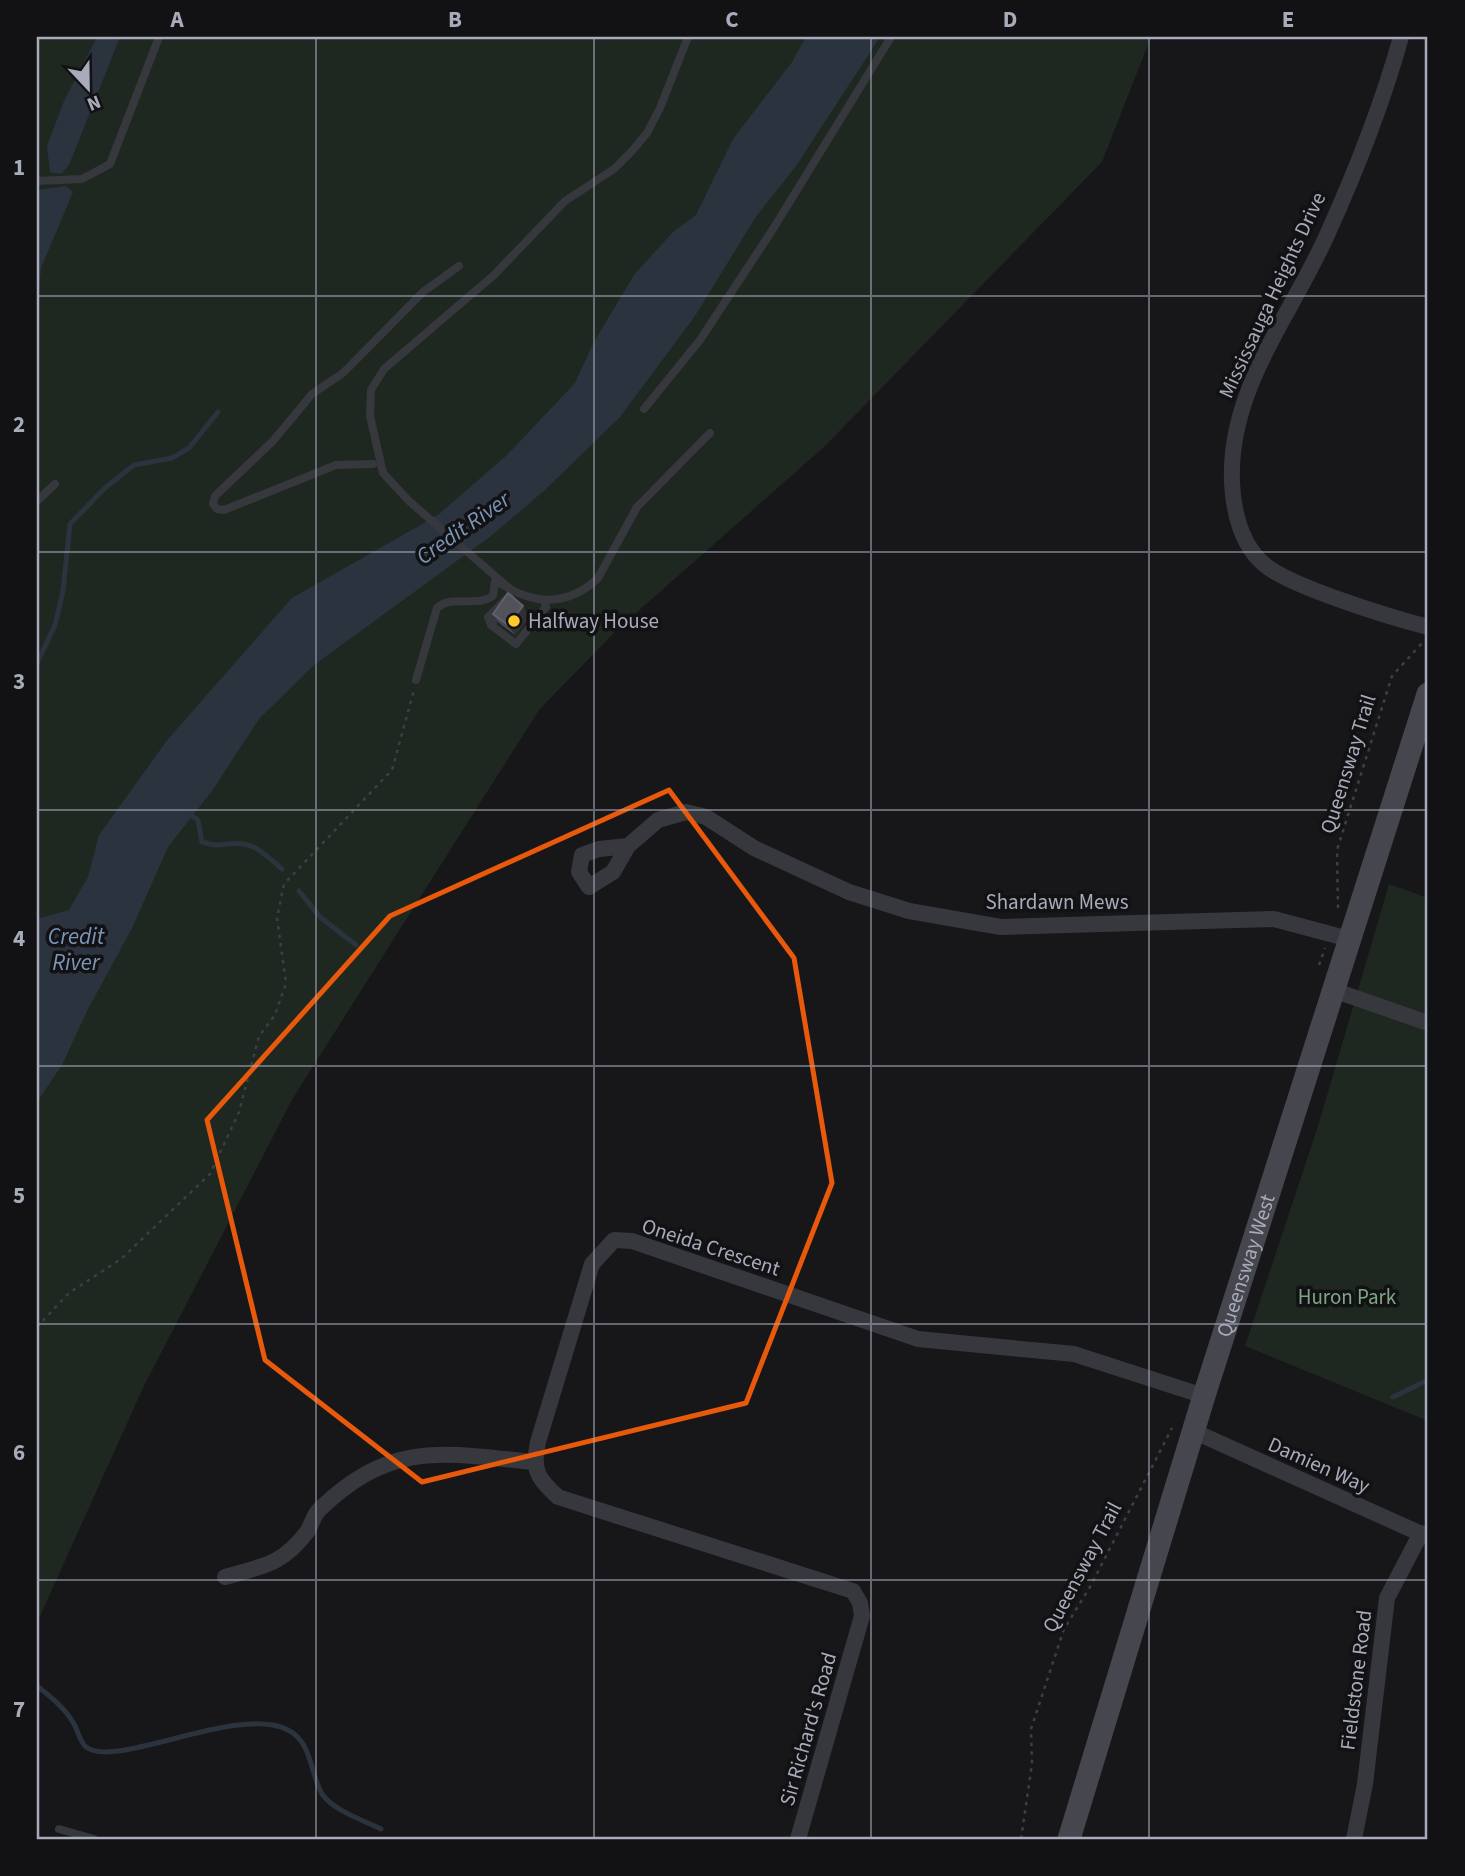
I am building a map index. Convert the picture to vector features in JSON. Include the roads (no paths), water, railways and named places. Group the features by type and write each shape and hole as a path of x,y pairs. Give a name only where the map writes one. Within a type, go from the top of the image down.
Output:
{"street":[{"name":"Mississauga Heights Drive","path":"1401,37 1386,89 1326,237 1251,380 1240,411 1231,477 1235,514 1246,541 1265,565 1295,582 1428,630"},
{"name":"Queensway West","path":"1069,1839 1186,1424 1204,1396 1428,694"},
{"name":"Shardawn Mews","path":"628,846 658,820 686,811 706,817 754,848 849,892 909,911 1001,927 1274,919 1349,939"},
{"path":"1333,990 1428,1023"},
{"name":"Oneida Crescent","path":"533,1462 592,1264 614,1240 632,1241 918,1339 1074,1354 1204,1396"},
{"name":"Damien Way","path":"1186,1424 1424,1535"},
{"path":"225,1577 277,1562 309,1530 317,1511 371,1469 398,1458 446,1453 533,1462"},
{"name":"Sir Richard's Road","path":"533,1462 547,1487 558,1497 853,1591 860,1603 862,1616 798,1839"},
{"name":"Fieldstone Road","path":"1353,1839 1365,1784 1387,1598 1424,1535"}],"lane":[{"path":"37,181 82,179 110,164 117,153 159,37"},
{"path":"510,589 383,473 370,404 376,379 494,275 565,201 614,169 632,152 660,108 688,37"},
{"path":"644,409 700,340 773,229 891,37"},
{"path":"373,464 336,465 224,510 217,509 213,504 215,496 273,441 312,394 344,373 423,292 459,266"},
{"path":"416,680 437,608 450,601 484,602 493,596 495,581 528,600 545,603 584,590 598,578 637,507 710,433"},
{"path":"37,501 55,484"},
{"path":"490,622 488,617 508,594 512,596 491,625 516,644 546,607 545,603"},
{"path":"59,1829 94,1839"}],"water":[{"path":"97,37 120,37 69,165 61,174 50,172 47,146 64,101"},
{"name":"Credit River","path":"806,37 880,37 796,166 755,218 695,316 620,417 545,490 491,536 314,665 259,719 212,791 168,847 132,928 87,1011 62,1065 37,1102 37,919 69,910 88,877 99,835 168,739 292,598 438,515 508,454 575,383 594,342 634,275 673,232 696,215 733,139 792,62"},
{"path":"66,186 73,192 41,268 37,315 37,190"}],"waterway":[{"path":"37,663 55,625 63,591 70,524 105,488 134,465 172,458 189,448 218,412"},
{"path":"188,813 198,820 202,842 215,845 248,845 264,853 282,869"},
{"path":"299,891 320,917 356,945"},
{"path":"1393,1397 1428,1380"},
{"path":"37,1686 66,1713 86,1747 101,1752 150,1745 239,1725 266,1724 288,1730 302,1742 318,1786 327,1800 341,1810 381,1829"}],"place":[{"name":"Halfway House","path":"514,621"}],"park label":[{"name":"Huron Park","path":"1347,1297"}]}
